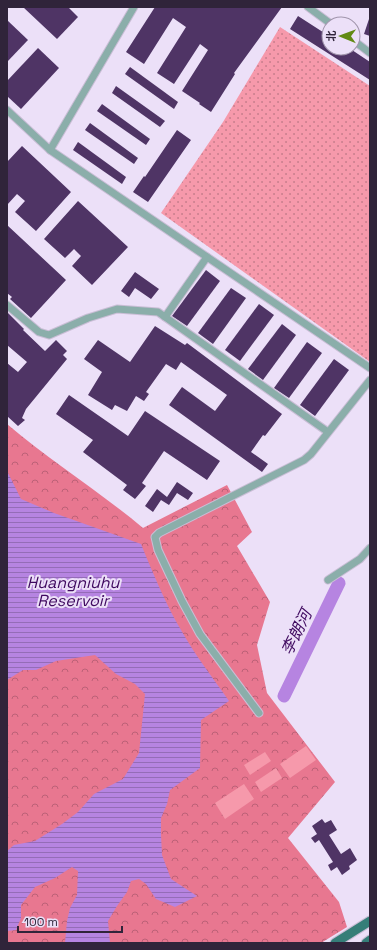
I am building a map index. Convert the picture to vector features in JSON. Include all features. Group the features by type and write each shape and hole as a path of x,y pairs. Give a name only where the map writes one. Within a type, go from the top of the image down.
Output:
{"main road":[{"path":"335,943 370,921"},
{"path":"366,943 370,940"}],"street":[{"path":"50,150 134,7"},
{"path":"308,7 321,17"},
{"path":"361,46 370,53"},
{"path":"7,110 50,150 370,368"},
{"path":"165,317 207,257"},
{"path":"7,305 39,332 49,335 88,318 117,309 158,312 328,432"},
{"path":"260,713 200,634 182,601 158,550 155,537 159,533 304,460 311,454 370,380"},
{"path":"328,580 360,560 370,548"}],"shaded area":[{"path":"280,27 321,54 321,56 324,56 370,86 370,362 161,213 223,122"},
{"path":"306,746 316,760 290,778 280,764"},
{"path":"265,752 271,761 250,775 244,765"},
{"path":"276,768 282,778 261,792 255,782"},
{"path":"244,784 254,799 225,819 215,803"}],"green space":[{"path":"7,424 40,451 109,501 143,528 227,485 252,532 237,546 270,602 257,645 267,693 335,782 288,838 339,902 347,927 321,943 7,943"}],"water":[{"name":"Huangniuhu Reservoir","path":"7,471 21,499 54,513 141,544 175,620 204,666 229,701 201,720 200,768 170,790 167,804 161,818 162,855 171,879 197,896 175,907 156,899 146,884 139,879 131,881 127,892 108,921 110,943 65,943 70,908 77,895 78,871 72,867 55,878 35,887 21,905 21,918 16,930 7,931 7,851 14,845 35,841 78,812 94,794 123,779 139,753 145,694 135,684 116,674 95,655 56,661 36,670 23,670 7,680"}],"building":[{"path":"23,7 68,7 78,17 57,39"},
{"path":"155,7 282,7 234,73 235,74 211,112 182,91 208,50 200,44 174,84 157,73 186,27 173,18 144,64 126,52"},
{"path":"298,16 321,31 321,49 290,29"},
{"path":"370,19 370,36 364,34"},
{"path":"7,20 28,40 7,62"},
{"path":"38,48 59,68 21,109 7,96 7,81"},
{"path":"332,56 361,56 370,62 370,80"},
{"path":"130,67 178,102 174,109 125,74"},
{"path":"116,86 165,121 160,127 112,93"},
{"path":"102,104 150,139 146,145 97,111"},
{"path":"90,123 138,158 134,164 85,130"},
{"path":"177,130 191,140 148,202 133,192"},
{"path":"78,142 126,177 122,184 73,150"},
{"path":"22,146 71,192 36,231 15,212 25,201 17,194 7,205 7,162"},
{"path":"78,201 128,247 92,285 72,266 81,256 74,249 65,258 44,239"},
{"path":"7,225 66,280 31,318 10,299 12,297 7,293"},
{"path":"206,270 220,281 187,326 172,316"},
{"path":"135,272 159,289 151,299 135,288 129,297 121,291"},
{"path":"231,288 246,298 213,344 198,333"},
{"path":"259,304 274,315 240,361 225,350"},
{"path":"7,312 45,351 56,340 67,351 63,355 67,359 26,409 22,418 25,420 18,426 7,416 7,363 18,372 27,362 7,345"},
{"path":"282,324 296,335 263,380 248,369"},
{"path":"155,326 185,345 187,343 282,414 265,436 263,435 251,452 268,464 262,472 169,405 182,387 215,411 227,395 181,362 176,370 166,364 146,392 149,394 144,401 136,396 127,411 115,405 112,410 88,395 102,372 84,359 98,340 130,362"},
{"path":"307,342 322,353 289,398 274,388"},
{"path":"334,359 349,370 315,416 300,405"},
{"path":"69,395 128,436 145,411 220,461 207,480 164,451 142,483 146,486 135,499 123,490 127,485 83,452 93,440 56,414"},
{"path":"177,482 193,493 188,500 177,493 169,505 161,500 153,512 145,506 157,489 167,497"},
{"path":"322,819 325,823 331,820 337,830 329,835 341,854 350,848 357,860 349,866 350,869 342,875 337,867 331,871 328,865 333,862 319,840 315,843 311,838 317,834 312,826"}],"waterway":[{"name":"李朗河","path":"284,696 339,583"}]}
